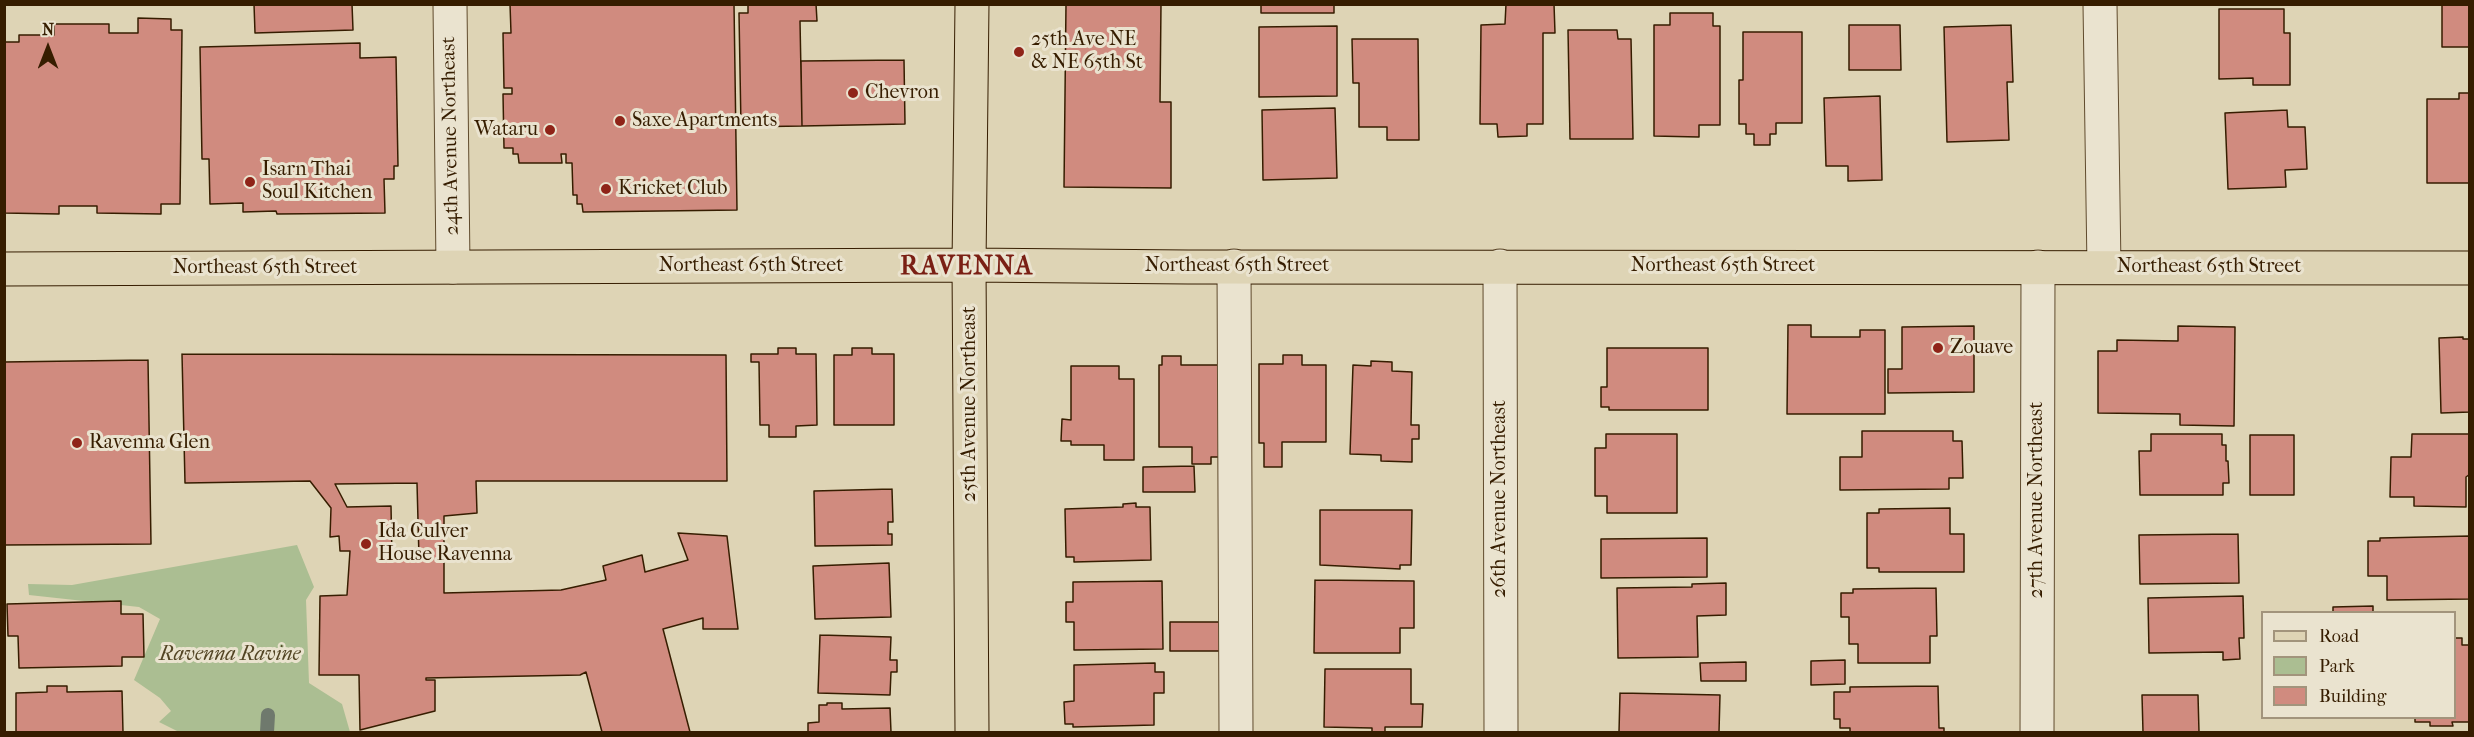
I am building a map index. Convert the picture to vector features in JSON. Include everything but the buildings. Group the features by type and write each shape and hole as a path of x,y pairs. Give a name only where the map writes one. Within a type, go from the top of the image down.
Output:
{"main road":[{"name":"25th Avenue Northeast","path":"972,4 969,265 972,732"},
{"name":"Northeast 65th Street","path":"4,269 969,265 2469,268"}],"street":[{"name":"24th Avenue Northeast","path":"450,4 453,267"},
{"path":"2100,4 2104,267"},
{"path":"1234,266 1236,732"},
{"name":"26th Avenue Northeast","path":"1500,266 1500,732"},
{"name":"27th Avenue Northeast","path":"2037,732 2038,267"}],"green space":[{"name":"Ravenna Ravine","path":"297,545 314,587 306,600 309,683 342,704 350,732 179,732 159,722 171,711 160,698 134,680 160,619 139,607 29,595 28,584 72,585"}],"waterway":[{"path":"267,732 268,715"}],"place":[{"name":"25th Ave NE & NE 65th St","path":"1019,52"},
{"name":"Chevron","path":"853,93"},
{"name":"Saxe Apartments","path":"620,121"},
{"name":"Wataru","path":"550,130"},
{"name":"Isarn Thai Soul Kitchen","path":"250,182"},
{"name":"Kricket Club","path":"606,189"},
{"name":"Zouave","path":"1938,348"},
{"name":"Ravenna Glen","path":"77,443"},
{"name":"Ida Culver House Ravenna","path":"366,544"}],"district":[{"name":"RAVENNA","path":"967,268"}]}
